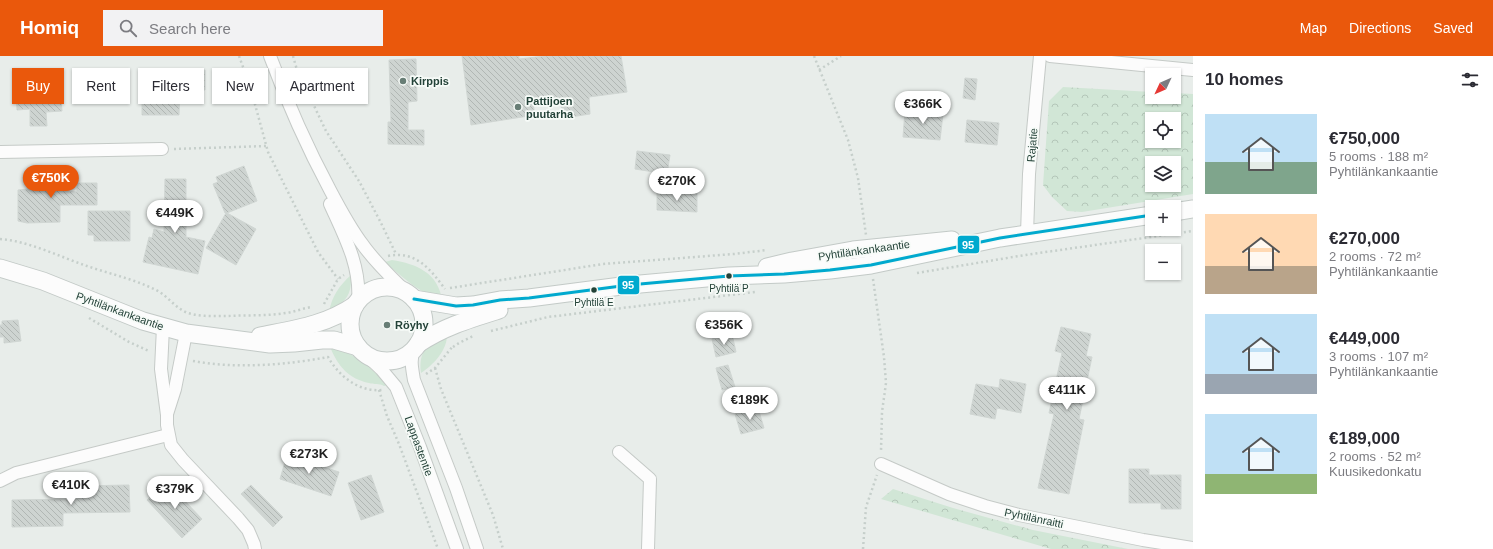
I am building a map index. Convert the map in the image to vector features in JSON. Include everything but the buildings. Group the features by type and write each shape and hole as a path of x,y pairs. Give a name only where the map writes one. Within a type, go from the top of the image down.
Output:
{"street":[{"path":"270,56 279,81 315,162 330,204 356,267 359,288 357,303"},
{"name":"Rajatie","path":"1026,234 1029,174 1040,56"},
{"path":"1050,56 1174,62 1193,70"},
{"path":"0,152 162,150"},
{"path":"315,162 350,227 374,259 410,296 421,309 424,321 423,333 416,346 407,355 393,360 378,360 361,350 352,337 350,326 351,315 357,303 367,293 384,287 395,288 410,296"},
{"path":"1181,211 1193,209"},
{"name":"Pyhtilänkankaantie","path":"410,296 456,306 473,305 500,300 529,298 629,285 729,276 792,261 871,264 945,240 1000,238 1145,216"},
{"name":"Pyhtilänkankaantie","path":"0,268 36,279 112,310 186,333 270,344 334,340 361,350"},
{"name":"Pyhtilänkankaantie","path":"416,346 448,327 529,298"},
{"name":"Pyhtilänkankaantie","path":"244,340 323,314 342,315 357,303"},
{"path":"163,327 161,369 168,435 171,445 248,530 255,549"},
{"path":"167,415 176,389 186,333"},
{"name":"Lappastentie","path":"416,346 411,356 414,380 456,488 477,549"},
{"name":"Lappastentie","path":"361,350 381,369 396,387 420,447 456,549"},
{"path":"0,481 16,473 168,435"},
{"path":"619,452 650,478 648,549"},
{"name":"Pyhtilänraitti","path":"881,464 949,494 985,506 1019,515 1143,540 1193,548"}],"path":[{"path":"239,56 250,86 266,146 271,159 318,252 338,279"},
{"path":"293,56 300,77 326,131 358,181 396,254"},
{"path":"814,56 848,140 858,178 884,357 886,383 882,412 881,464 866,507 863,549"},
{"path":"819,70 841,56"},
{"path":"162,150 218,146 266,146"},
{"path":"912,274 1025,255 1193,231"},
{"path":"858,234 871,264"},
{"path":"0,239 9,240 42,250 142,283 165,296 181,310 194,314 217,316 287,313 306,308 323,314 338,279 356,267"},
{"path":"374,259 396,254 407,256 420,262 431,270 445,289 603,264 734,254 768,249"},
{"path":"485,332 525,321 548,317 758,292"},
{"path":"453,347 479,334"},
{"path":"325,340 328,357"},
{"path":"435,368 441,389 493,515 503,549"},
{"path":"379,390 387,416 438,549"}],"green space":[{"path":"1063,87 1145,92 1145,104 1181,104 1181,93 1193,94 1193,194 1156,200 1145,200 1145,202 1082,212 1067,211 1052,197 1043,185 1049,101"},
{"path":"392,260 410,264 425,271 436,283 442,300 420,290 404,279 385,262"},
{"path":"351,275 349,293 339,305 329,312 332,301 337,292"},
{"path":"447,335 445,347 442,352 430,366 421,373 421,358 423,353 430,345"},
{"path":"337,347 364,363 387,385 371,384 350,375 337,361 331,349"},
{"path":"893,489 953,508 1033,530 1128,549 1051,549 881,499"}],"transit line":[{"name":"95","path":"414,299 456,306 473,305 500,300 529,298 629,285 729,276 784,274 830,270 871,265 1000,238 1145,216"}],"place":[{"name":"Kirppis","path":"403,81"},
{"name":"Pattijoen puutarha","path":"518,107"},
{"name":"Pyhtilä P","path":"729,276"},
{"name":"Pyhtilä E","path":"594,290"},
{"name":"Röyhy","path":"387,325"}]}
